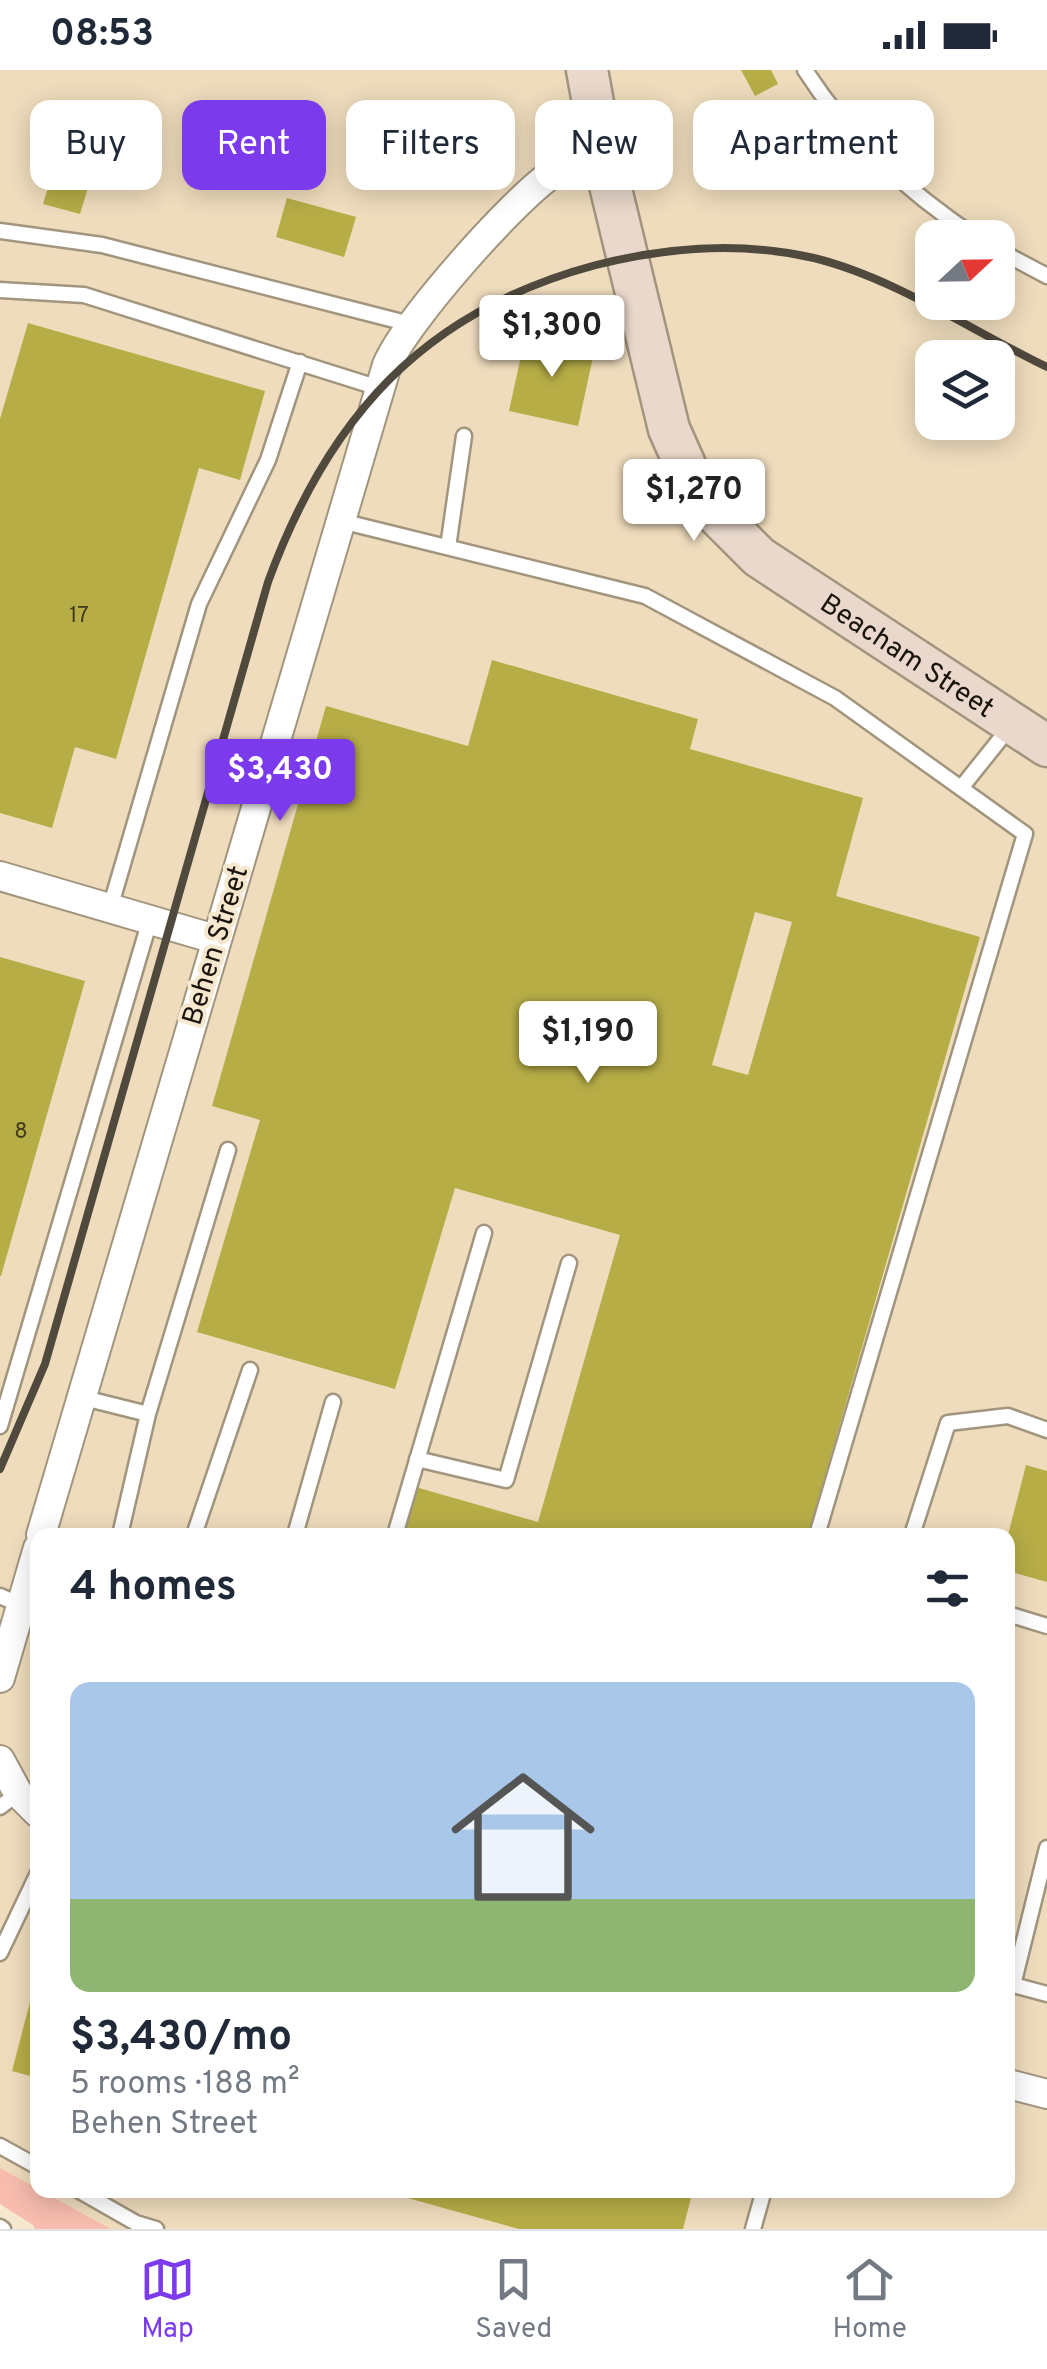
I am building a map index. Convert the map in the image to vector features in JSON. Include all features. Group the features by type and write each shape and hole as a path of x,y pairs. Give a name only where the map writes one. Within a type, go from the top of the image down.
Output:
{"main road":[{"name":"Beacham Street","path":"587,70 592,100"},
{"name":"Beacham Street","path":"611,190 669,428 711,509 760,557 1047,746"}],"street":[{"name":"Behen Street","path":"43,1528 379,388 395,347 410,324 535,188"},
{"path":"0,876 215,938"},
{"path":"0,1678 30,1572"},
{"path":"1015,2086 1047,2094"}],"lane":[{"path":"805,70 859,142 910,189 952,220"},
{"path":"0,231 102,245 410,324"},
{"path":"1015,259 1047,276"},
{"path":"0,290 84,295 379,388"},
{"path":"110,908 199,604 268,460 300,362"},
{"path":"448,547 464,436"},
{"path":"341,521 645,596 835,698 1025,834 819,1528"},
{"path":"961,788 1012,724"},
{"path":"0,1426 150,920"},
{"path":"122,1528 148,1414 228,1150"},
{"path":"397,1528 484,1233"},
{"path":"418,1459 506,1480 569,1263"},
{"path":"196,1528 250,1370"},
{"path":"80,1398 148,1414"},
{"path":"297,1528 333,1402"},
{"path":"914,1528 948,1423 1008,1416 1047,1430"},
{"path":"1015,1616 1047,1626"},
{"path":"1015,1965 1047,1848"},
{"path":"0,1953 30,1889"},
{"path":"1015,1988 1047,1994"},
{"path":"0,2146 30,2163"},
{"path":"92,2198 136,2223 156,2229"},
{"path":"753,2229 762,2198"}],"shaded area":[{"path":"0,70 1047,70 1047,2229 111,2229 55,2198 1015,2198 1015,1528 30,1528 30,2185 0,2168"},
{"path":"0,2168 30,2184 30,2198 55,2198 111,2229 30,2229 0,2209"}],"pier":[{"path":"0,2204 33,2225 35,2229 0,2229"}],"building":[{"path":"741,70 771,70 778,84 755,96"},
{"path":"47,190 87,190 80,214 43,204"},
{"path":"287,198 356,217 344,257 276,237"},
{"path":"28,323 265,391 240,480 199,468 116,759 75,747 52,828 0,813 0,419"},
{"path":"526,333 595,348 578,426 509,411"},
{"path":"492,660 698,719 690,749 863,798 836,896 980,937 810,1528 399,1528 412,1486 538,1522 620,1235 455,1188 395,1389 197,1332 260,1120 212,1106 326,706 468,746","holes":["755,912 792,922 748,1075 712,1065"]},
{"path":"0,957 85,981 1,1276 0,1276"},
{"path":"1026,1465 1047,1471 1047,1582 1015,1573 1015,1528 1010,1528"},
{"path":"30,2002 30,2076 12,2071"},
{"path":"408,2198 691,2198 683,2229 519,2229"}],"railway":[{"path":"0,1469 45,1364 268,582 292,523 320,470 353,422 390,379 432,342 480,311 535,285 623,259 705,248 759,249 844,267 904,292 1047,367"}]}
